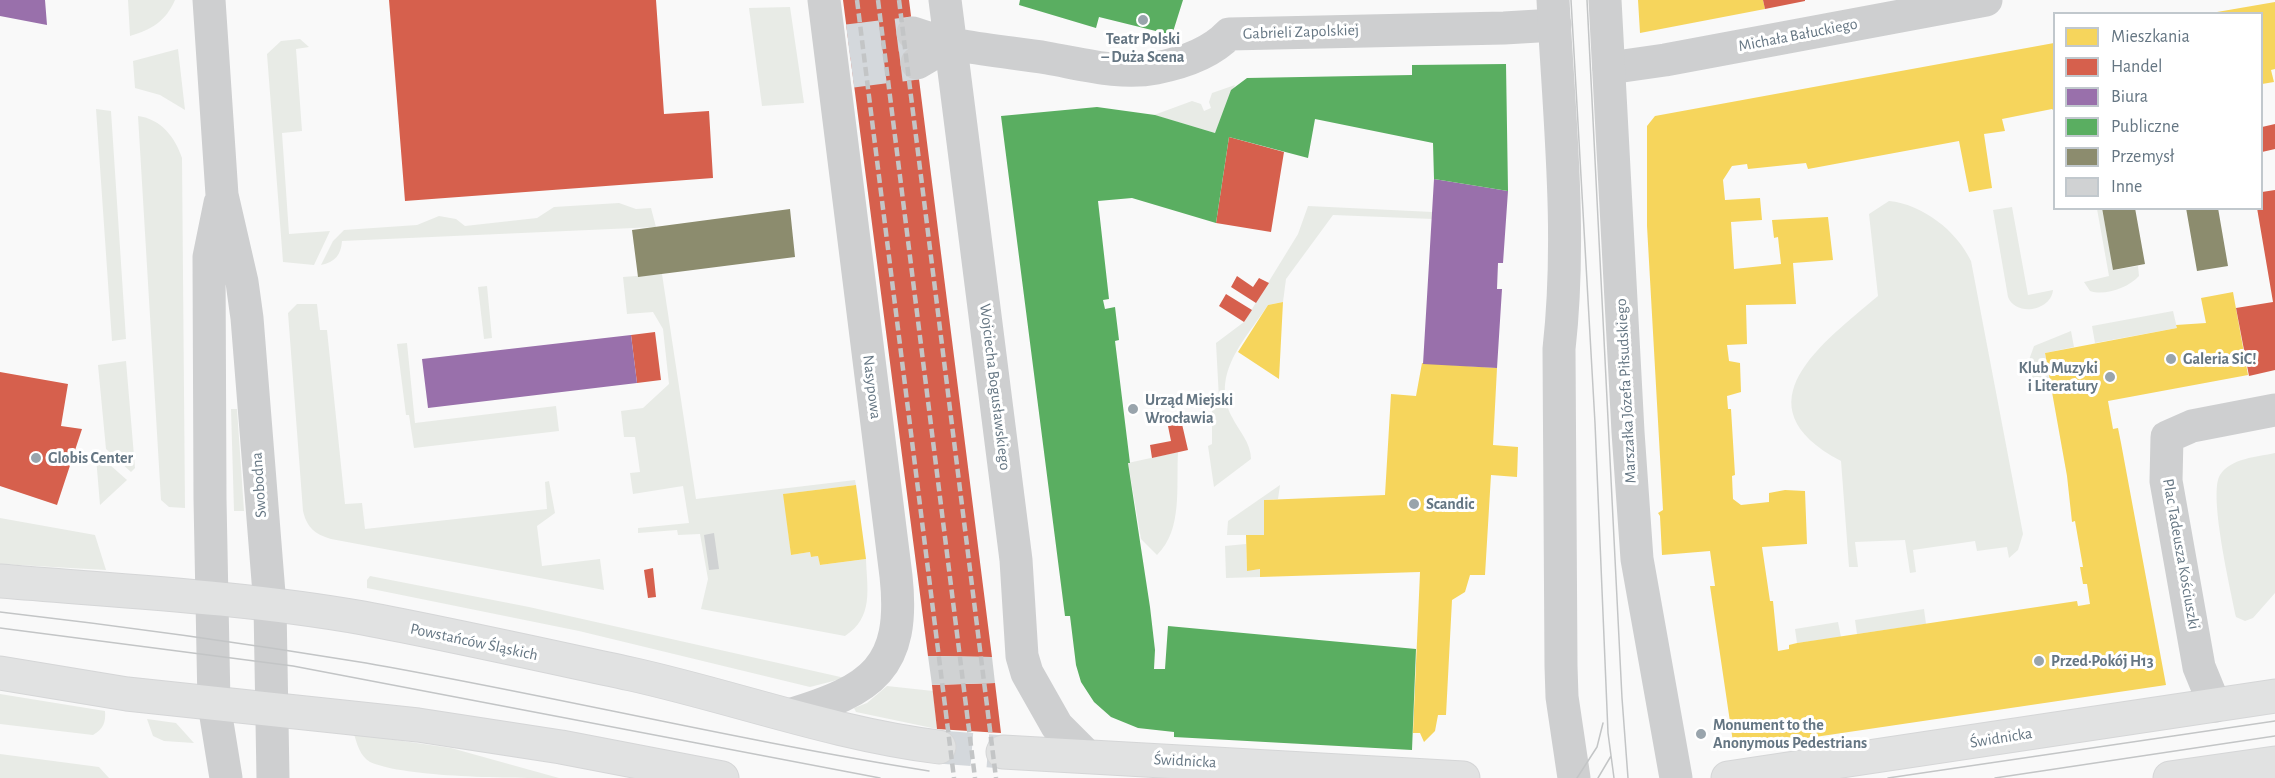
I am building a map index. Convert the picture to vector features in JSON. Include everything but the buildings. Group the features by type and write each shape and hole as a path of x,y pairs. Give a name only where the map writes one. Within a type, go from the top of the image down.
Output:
{"main road":[{"name":"Powstańców Śląskich","path":"0,581 212,600 363,618 611,670 894,741 939,747"},
{"path":"0,673 127,694 418,725 561,747 722,778"},
{"name":"Świdnicka","path":"1728,778 2275,696"},
{"path":"1003,752 1086,755"},
{"name":"Świdnicka","path":"1086,755 1463,778"},
{"path":"2170,778 2223,774 2275,763"}],"street":[{"name":"Swobodna","path":"209,0 222,195 246,309 270,606 270,711 273,778"},
{"name":"Nasypowa","path":"789,715 821,706 866,682 891,653 898,618 840,58 824,0"},
{"name":"Wojciecha Bogusławskiego","path":"945,0 1016,560 1022,656 1027,672 1057,726 1086,755"},
{"name":"Marszałka Józefa Piłsudskiego","path":"1605,0 1637,559 1676,778"},
{"name":"Michała Bałuckiego","path":"1609,68 1665,60 1986,0"},
{"name":"Gabrieli Zapolskiej","path":"951,43 1127,70 1155,68 1181,62 1207,51 1229,34 1504,28 1554,12"},
{"path":"1554,12 1562,157 1564,303 1559,349 1560,644 1562,697 1574,778"},
{"path":"915,48 951,43"},
{"name":"Swobodna","path":"222,195 209,257 214,704 226,778"},
{"name":"Plac Tadeusza Kościuszki","path":"2215,706 2199,667 2166,481 2167,437 2192,426 2275,410"}],"shaded area":[{"path":"128,0 175,0 167,14 157,24 130,36"},
{"path":"790,7 804,103 762,106 749,8"},
{"path":"300,39 309,47 296,49 302,131 282,133 289,234 330,231 314,265 283,262 267,54 281,41"},
{"path":"178,49 185,110 160,95 135,88 133,61"},
{"path":"1235,85 1215,133 1154,115 1192,101 1201,104 1204,111 1211,108 1209,102 1212,93"},
{"path":"96,109 111,111 126,339 112,341"},
{"path":"138,116 154,121 166,130 182,158 185,508 169,507 161,500"},
{"path":"1889,201 1914,207 1937,221 1957,239 1971,261 2023,534 2018,550 2009,558 2007,547 1977,551 1975,541 1913,550 1916,572 1910,573 1905,540 1855,542 1858,567 1849,567 1841,461 1810,440 1794,418 1792,396 1799,375 1835,333 1878,296 1869,214"},
{"path":"619,203 636,209 651,208 656,227 342,241 336,257 321,265 333,241 344,230 417,225 439,216 456,219 465,226 537,218 554,207"},
{"path":"1308,206 1433,212 1433,219 1333,215 1286,279 1283,302 1268,305 1233,358 1225,386 1226,401 1232,417 1247,442 1251,459 1214,487 1208,446 1212,444 1212,400 1219,399 1216,343 1244,322 1298,234"},
{"path":"2012,207 2028,295 2053,290 2046,303 2033,309 2018,307 2008,297 1993,210"},
{"path":"2097,210 2102,210 2114,270 2138,266 2139,276 2123,287 2109,292 2090,291 2084,282 2109,276"},
{"path":"662,274 696,499 855,480 856,485 784,494 791,555 810,552 811,557 818,556 820,565 866,559 867,602 865,611 861,620 845,636 701,609 708,579 700,534 678,535 677,530 638,533 638,528 689,523 683,486 633,494 630,473 640,472 635,437 624,437 621,411 643,408 669,384 663,329 653,312 627,314 623,277"},
{"path":"487,286 492,338 484,339 478,287"},
{"path":"297,304 317,304 320,330 327,330 345,504 362,503 365,529 547,509 545,482 549,481 555,513 537,526 542,566 600,559 604,590 331,539 312,529 303,511 288,313"},
{"path":"2173,311 2177,328 2095,343 2092,326"},
{"path":"2071,331 2074,347 2045,353 2049,379 2033,382 2029,360 2034,346"},
{"path":"407,343 415,423 556,406 559,431 414,448 409,415 406,415 397,344"},
{"path":"126,361 135,468 131,472 106,449 98,365"},
{"path":"231,409 237,409 244,511 234,511"},
{"path":"1178,452 1175,520 1165,545 1157,555 1141,539 1128,463"},
{"path":"2275,453 2275,593 2253,618 2245,621 2236,617 2218,521 2217,485 2220,475 2231,465 2245,459"},
{"path":"96,457 101,457 127,480 100,505"},
{"path":"1280,485 1278,499 1264,500 1264,535 1227,535 1228,521"},
{"path":"0,518 95,535 106,570 0,564"},
{"path":"1246,544 1247,570 1260,569 1260,577 1226,578 1225,546"},
{"path":"370,576 529,607 845,678 810,687 579,631 367,588 367,580"},
{"path":"1924,609 1926,624 1857,634 1855,620"},
{"path":"1838,622 1841,637 1797,643 1795,629"},
{"path":"887,686 933,691 937,729 856,712 854,708 867,703"},
{"path":"0,694 105,711 105,719 101,728 93,735 0,724"},
{"path":"147,719 176,723 194,743 164,741 153,736"},
{"path":"354,734 451,748 559,778 461,776 387,767 370,762 364,756 359,750"},
{"path":"0,754 99,767 109,778 0,778"}],"tunnel":[{"path":"848,41 913,33"},
{"path":"852,71 917,63"},
{"path":"939,747 1003,752"}],"tram line":[{"path":"1571,0 1595,423 1608,733 1614,778"},
{"path":"1587,0 1628,778"},
{"path":"0,612 183,635 366,663 788,746 929,771"},
{"path":"0,628 293,666 880,778"},
{"path":"1888,778 2275,721"},
{"path":"1577,778 1597,747 1603,723"},
{"path":"1995,778 2275,736"},
{"path":"1598,778 1611,756"}],"railway":[{"path":"857,0 954,778"},
{"path":"878,0 975,778"},
{"path":"899,0 996,778"}],"place":[{"name":"Teatr Polski – Duża Scena","path":"1143,20"},
{"name":"Galeria SiC!","path":"2171,359"},
{"name":"Klub Muzyki i Literatury","path":"2110,377"},
{"name":"Urząd Miejski Wrocławia","path":"1133,409"},
{"name":"Globis Center","path":"36,458"},
{"name":"Scandic","path":"1414,504"},
{"name":"Przed·Pokój H13","path":"2039,661"},
{"name":"Monument to the Anonymous Pedestrians","path":"1701,734"}]}
